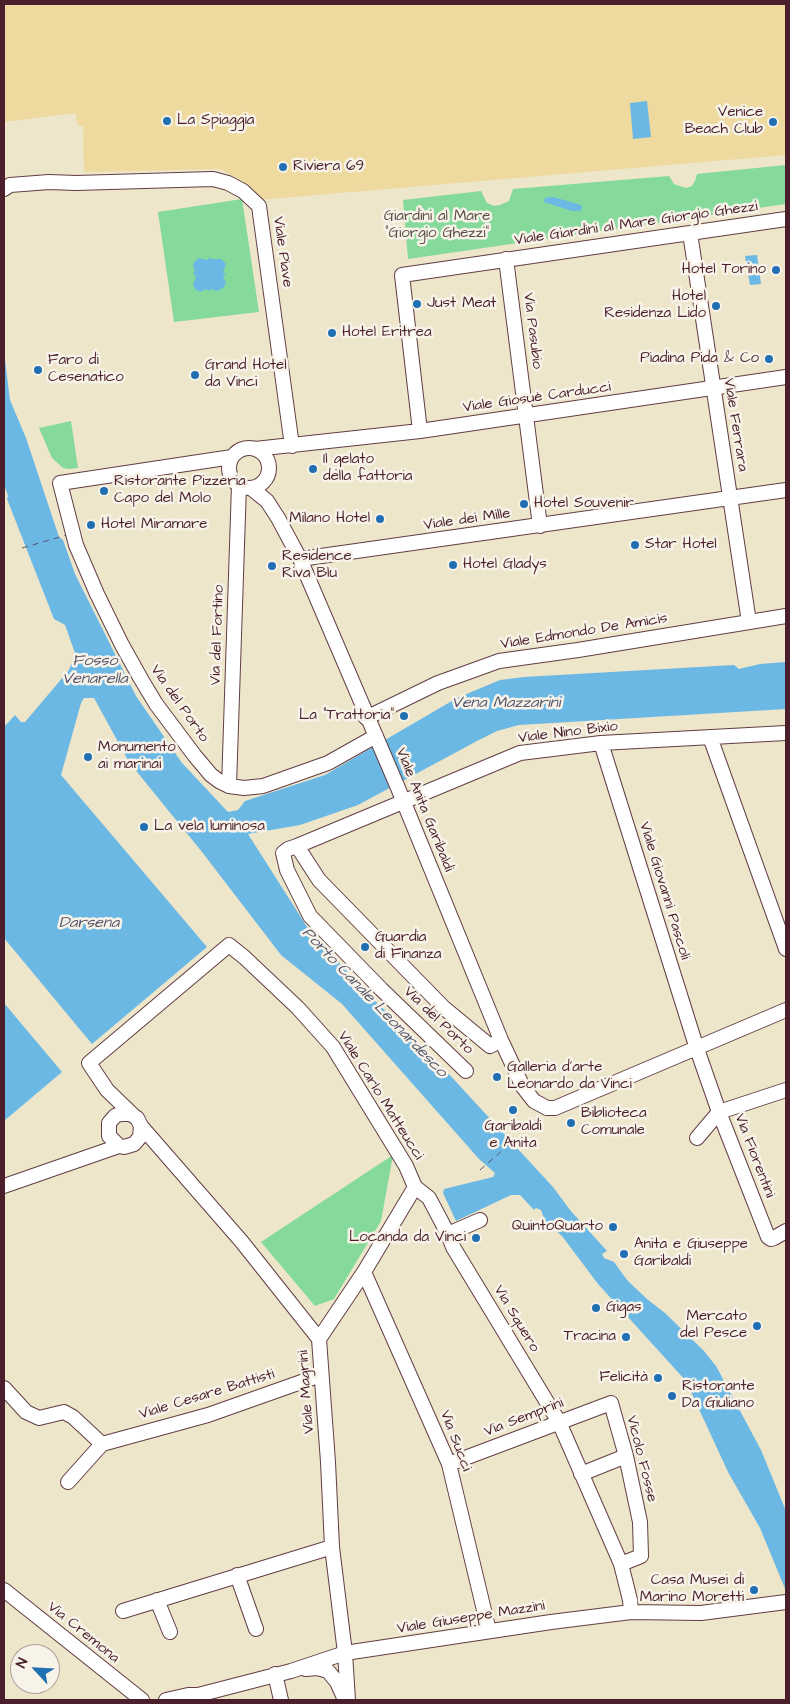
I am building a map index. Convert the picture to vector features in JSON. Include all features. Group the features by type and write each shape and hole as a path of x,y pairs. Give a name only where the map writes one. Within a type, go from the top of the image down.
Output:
{"street":[{"name":"Viale Piave","path":"4,189 10,185 49,182 213,179 228,183 242,191 259,206 292,446"},
{"name":"Viale Giardini al Mare Giorgio Ghezzi","path":"420,431 402,275 786,219"},
{"name":"Viale Ferrara","path":"690,233 749,622"},
{"name":"Via Pasubio","path":"506,259 540,526"},
{"name":"Viale Giosuè Carducci","path":"255,449 420,431 786,377"},
{"path":"268,473 265,457 255,449 242,450 232,458 230,463 230,476 245,487 257,486 268,473 278,458 292,446"},
{"name":"Via del Porto","path":"229,786 219,781 201,762 156,704 141,680 96,594 76,545 60,483 180,464 232,458"},
{"name":"Viale Anita Garibaldi","path":"268,473 278,518"},
{"name":"Viale Anita Garibaldi","path":"245,487 265,498 300,559 366,718 376,736 398,788 500,1040 523,1087 534,1101 547,1108 555,1108 697,1049"},
{"name":"Via del Fortino","path":"229,786 245,487"},
{"name":"Viale dei Mille","path":"300,559 786,490"},
{"name":"Viale Edmondo De Amicis","path":"366,718 438,684 499,660 578,650 786,616"},
{"name":"Viale Nino Bixio","path":"283,853 288,849 520,753 601,743 786,733"},
{"path":"229,786 244,788 263,786 328,763 376,736"},
{"path":"710,737 786,949"},
{"name":"Viale Giovanni Pascoli","path":"601,743 697,1049"},
{"path":"297,846 319,880 444,1008 490,1046 500,1040"},
{"name":"Via del Porto","path":"283,853 287,870 310,916 381,989 466,1071"},
{"name":"Viale Carlo Matteucci","path":"89,1063 229,944 298,1008 333,1047 402,1158 415,1187"},
{"path":"697,1049 786,1010"},
{"name":"Via Fiorentini","path":"697,1049 719,1112 768,1237 771,1239 786,1231"},
{"name":"Viale Magrini","path":"89,1063 107,1090 138,1121 242,1242 319,1339 332,1547 345,1653 347,1700"},
{"name":"Viale Magrini","path":"107,1090 112,1119"},
{"name":"Via Fiorentini","path":"719,1112 786,1090"},
{"path":"697,1138 719,1112"},
{"path":"4,1186 96,1154 120,1143 137,1141 140,1136 138,1121 125,1113 120,1114 112,1119 108,1127 120,1143 164,1153"},
{"path":"319,1339 364,1272 415,1187"},
{"name":"Via Squero","path":"415,1187 429,1198 453,1247 559,1422 620,1564 630,1600 631,1612"},
{"path":"401,1213 429,1198"},
{"path":"448,1234 480,1220"},
{"name":"Via Succi","path":"364,1272 449,1464 489,1631"},
{"name":"Viale Cesare Battisti","path":"102,1444 208,1415 321,1375"},
{"path":"4,1388 26,1412 39,1418 64,1412 73,1417 102,1444 68,1482"},
{"name":"Via Semprini","path":"449,1464 611,1404"},
{"name":"Vicolo Fosse","path":"611,1404 626,1456 640,1522 641,1556 620,1564"},
{"path":"581,1474 626,1456"},
{"path":"123,1611 332,1547"},
{"path":"237,1575 256,1629"},
{"name":"Via Cremona","path":"4,1590 142,1700"},
{"path":"157,1600 170,1632"},
{"name":"Viale Giuseppe Mazzini","path":"166,1700 188,1694 196,1697 291,1671 345,1653 631,1612 701,1613 786,1602"},
{"path":"291,1671 317,1668 328,1671 347,1700"},
{"path":"275,1674 281,1700"}],"green space":[{"name":"Giardini al Mare \"Giorgio Ghezzi\"","path":"786,165 786,204 408,259 403,200 481,191 487,203 494,206 509,201 513,189 669,176 674,184 686,188 692,186 697,174"},
{"path":"242,199 259,312 174,322 158,212"},
{"path":"71,421 78,468 69,469 63,468 52,458 39,428"},
{"path":"393,1155 381,1221 334,1299 315,1306 261,1242"}],"sand":[{"path":"4,4 786,4 786,155 270,199 262,199 242,181 220,169 84,172 83,126 77,125 76,113 4,122"}],"water":[{"path":"647,101 651,137 633,139 630,103"},
{"path":"553,197 578,204 582,206 582,209 572,211 544,202 545,198"},
{"path":"757,255 761,284 750,285 745,256"},
{"path":"210,257 212,259 221,259 226,264 223,272 226,274 223,276 226,283 223,288 217,291 206,289 200,292 193,285 196,276 193,274 195,271 194,262 199,258 208,260"},
{"path":"4,352 10,400 26,438 59,537 63,540 75,574 136,696 182,763 228,812 238,810 245,801 325,775 457,698 500,680 734,665 739,669 760,664 786,662 786,709 519,725 497,731 358,805 300,825 248,834 309,930 367,993 435,1059 553,1187 570,1210 607,1251 602,1254 604,1258 614,1262 627,1280 665,1313 704,1351 716,1366 761,1450 786,1511 786,1591 760,1528 728,1472 686,1381 598,1284 562,1236 545,1221 541,1210 536,1208 534,1210 520,1195 511,1195 456,1221 443,1193 444,1189 493,1177 495,1173 479,1159 342,1004 281,955 202,852 129,762 94,698 84,698 81,703 61,775 207,947 92,1044 4,938 4,727 15,715 21,722 25,722 69,670 75,653 65,625 54,619 7,499 8,496 4,484"},
{"path":"4,1003 62,1072 4,1121"}],"ferry route":[{"path":"22,548 67,535"},
{"path":"480,1170 512,1142"}],"place":[{"name":"La Spiaggia","path":"167,121"},
{"name":"Venice Beach Club","path":"773,122"},
{"name":"Riviera 69","path":"283,167"},
{"name":"Hotel Torino","path":"776,270"},
{"name":"Just Meat","path":"417,304"},
{"name":"Hotel Residenza Lido","path":"716,306"},
{"name":"Hotel Eritrea","path":"332,333"},
{"name":"Piadina Pida & Co","path":"769,359"},
{"name":"Faro di Cesenatico","path":"38,370"},
{"name":"Grand Hotel da Vinci","path":"195,375"},
{"name":"Il gelato della fattoria","path":"313,469"},
{"name":"Ristorante Pizzeria Capo del Molo","path":"104,491"},
{"name":"Hotel Souvenir","path":"524,504"},
{"name":"Milano Hotel","path":"380,519"},
{"name":"Hotel Miramare","path":"91,525"},
{"name":"Star Hotel","path":"635,545"},
{"name":"Hotel Gladys","path":"453,565"},
{"name":"Residence Riva Blu","path":"272,566"},
{"name":"La \"Trattoria\"","path":"404,716"},
{"name":"Monumento ai marinai","path":"88,757"},
{"name":"La vela luminosa","path":"144,827"},
{"name":"Guardia di Finanza","path":"365,947"},
{"name":"Galleria d'arte Leonardo da Vinci","path":"497,1077"},
{"name":"Garibaldi e Anita","path":"513,1110"},
{"name":"Biblioteca Comunale","path":"571,1123"},
{"name":"QuintoQuarto","path":"613,1227"},
{"name":"Locanda da Vinci","path":"476,1238"},
{"name":"Anita e Giuseppe Garibaldi","path":"624,1254"},
{"name":"Gigas","path":"596,1308"},
{"name":"Mercato del Pesce","path":"757,1326"},
{"name":"Tracina","path":"626,1337"},
{"name":"Felicità","path":"658,1378"},
{"name":"Ristorante Da Giuliano","path":"672,1396"},
{"name":"Casa Musei di Marino Moretti","path":"754,1590"}],"water label":[{"name":"Fosso Venarella","path":"95,671"},
{"name":"Vena Mazzarini","path":"506,704"},
{"name":"Darsena","path":"89,924"},
{"name":"Porto Canale Leonardesco","path":"374,1003"}]}
